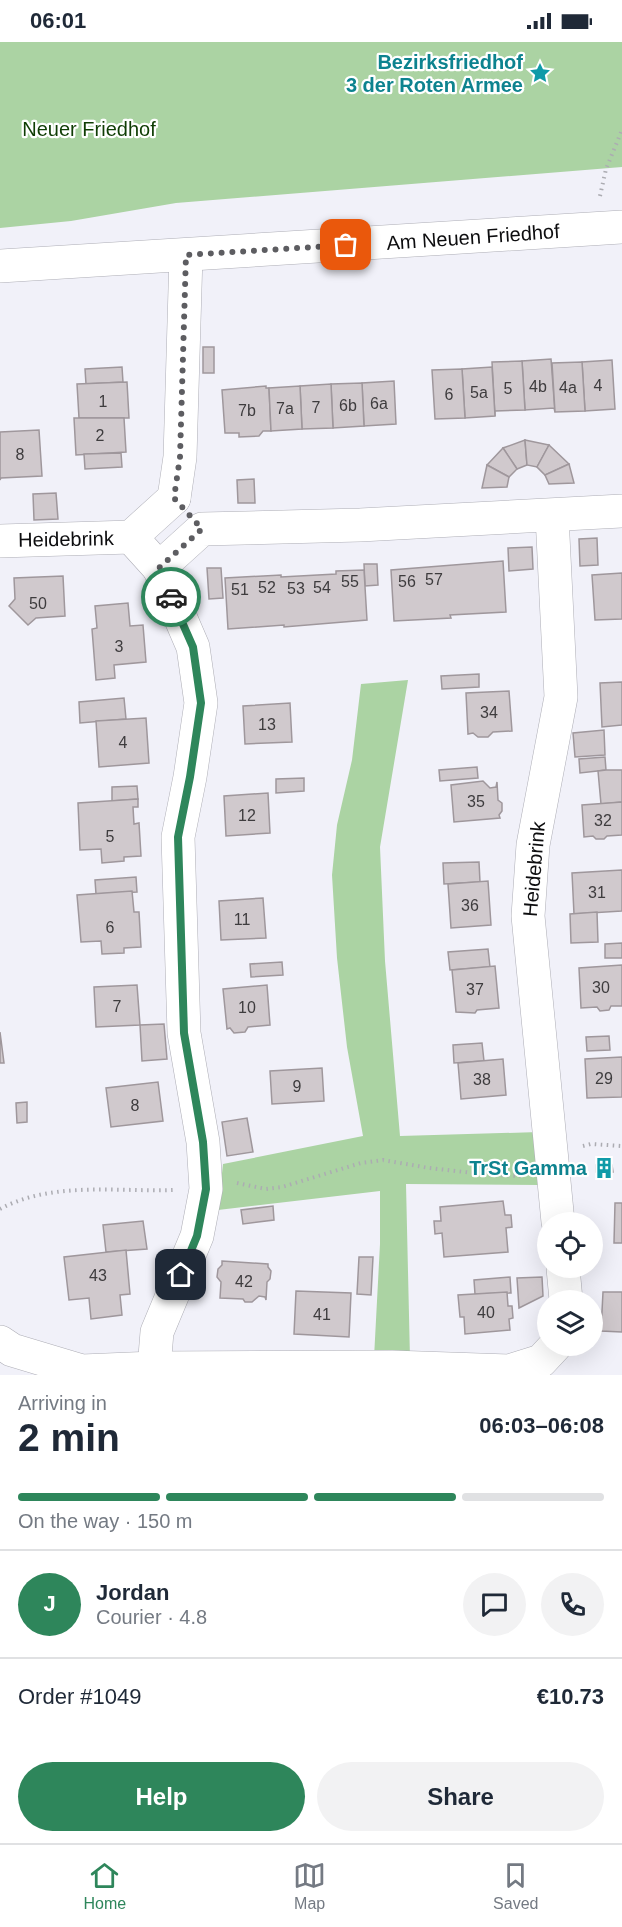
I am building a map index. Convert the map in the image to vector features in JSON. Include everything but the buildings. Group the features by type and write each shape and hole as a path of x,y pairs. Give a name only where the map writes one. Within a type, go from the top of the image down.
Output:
{"street":[{"name":"Am Neuen Friedhof","path":"0,266 622,227"},
{"path":"186,255 180,457 174,498 202,529"},
{"name":"Heidebrink","path":"0,541 131,537 174,498"},
{"path":"159,568 202,529 360,525 622,511"},
{"name":"Heidebrink","path":"552,516 561,697 533,844 528,916 557,1212"},
{"name":"Heidebrink","path":"131,537 159,568 193,647 201,703 178,837 184,1033 203,1142 206,1189 197,1236 157,1332 154,1368"},
{"path":"0,1342 12,1350 82,1371 154,1368 392,1367 510,1371 541,1361 546,1356"}],"path":[{"path":"600,196 606,169 622,130"},
{"path":"0,1209 14,1201 46,1193 71,1191 206,1189 231,1183 266,1189 282,1187 362,1163 383,1160 491,1175 534,1177 573,1149 591,1144 622,1146"}],"green space":[{"name":"Neuer Friedhof","path":"0,42 622,42 622,167 176,203 71,221 0,228"},
{"path":"408,680 380,847 385,961 400,1136 539,1132 541,1185 406,1184 410,1359 374,1358 380,1244 380,1191 218,1210 223,1164 363,1136 347,1047 337,958 332,875 337,825 352,760 361,684"}],"way so far":[{"path":"171,597 159,568 202,529 174,498 180,457 186,255 346,245"}],"place":[{"name":"Bezirksfriedhof 3 der Roten Armee","path":"540,73"},
{"name":"TrSt Gamma","path":"604,1168"}],"route":[{"path":"171,597 193,647 201,703 178,837 184,1033 203,1142 206,1189 197,1236 181,1275"}]}
